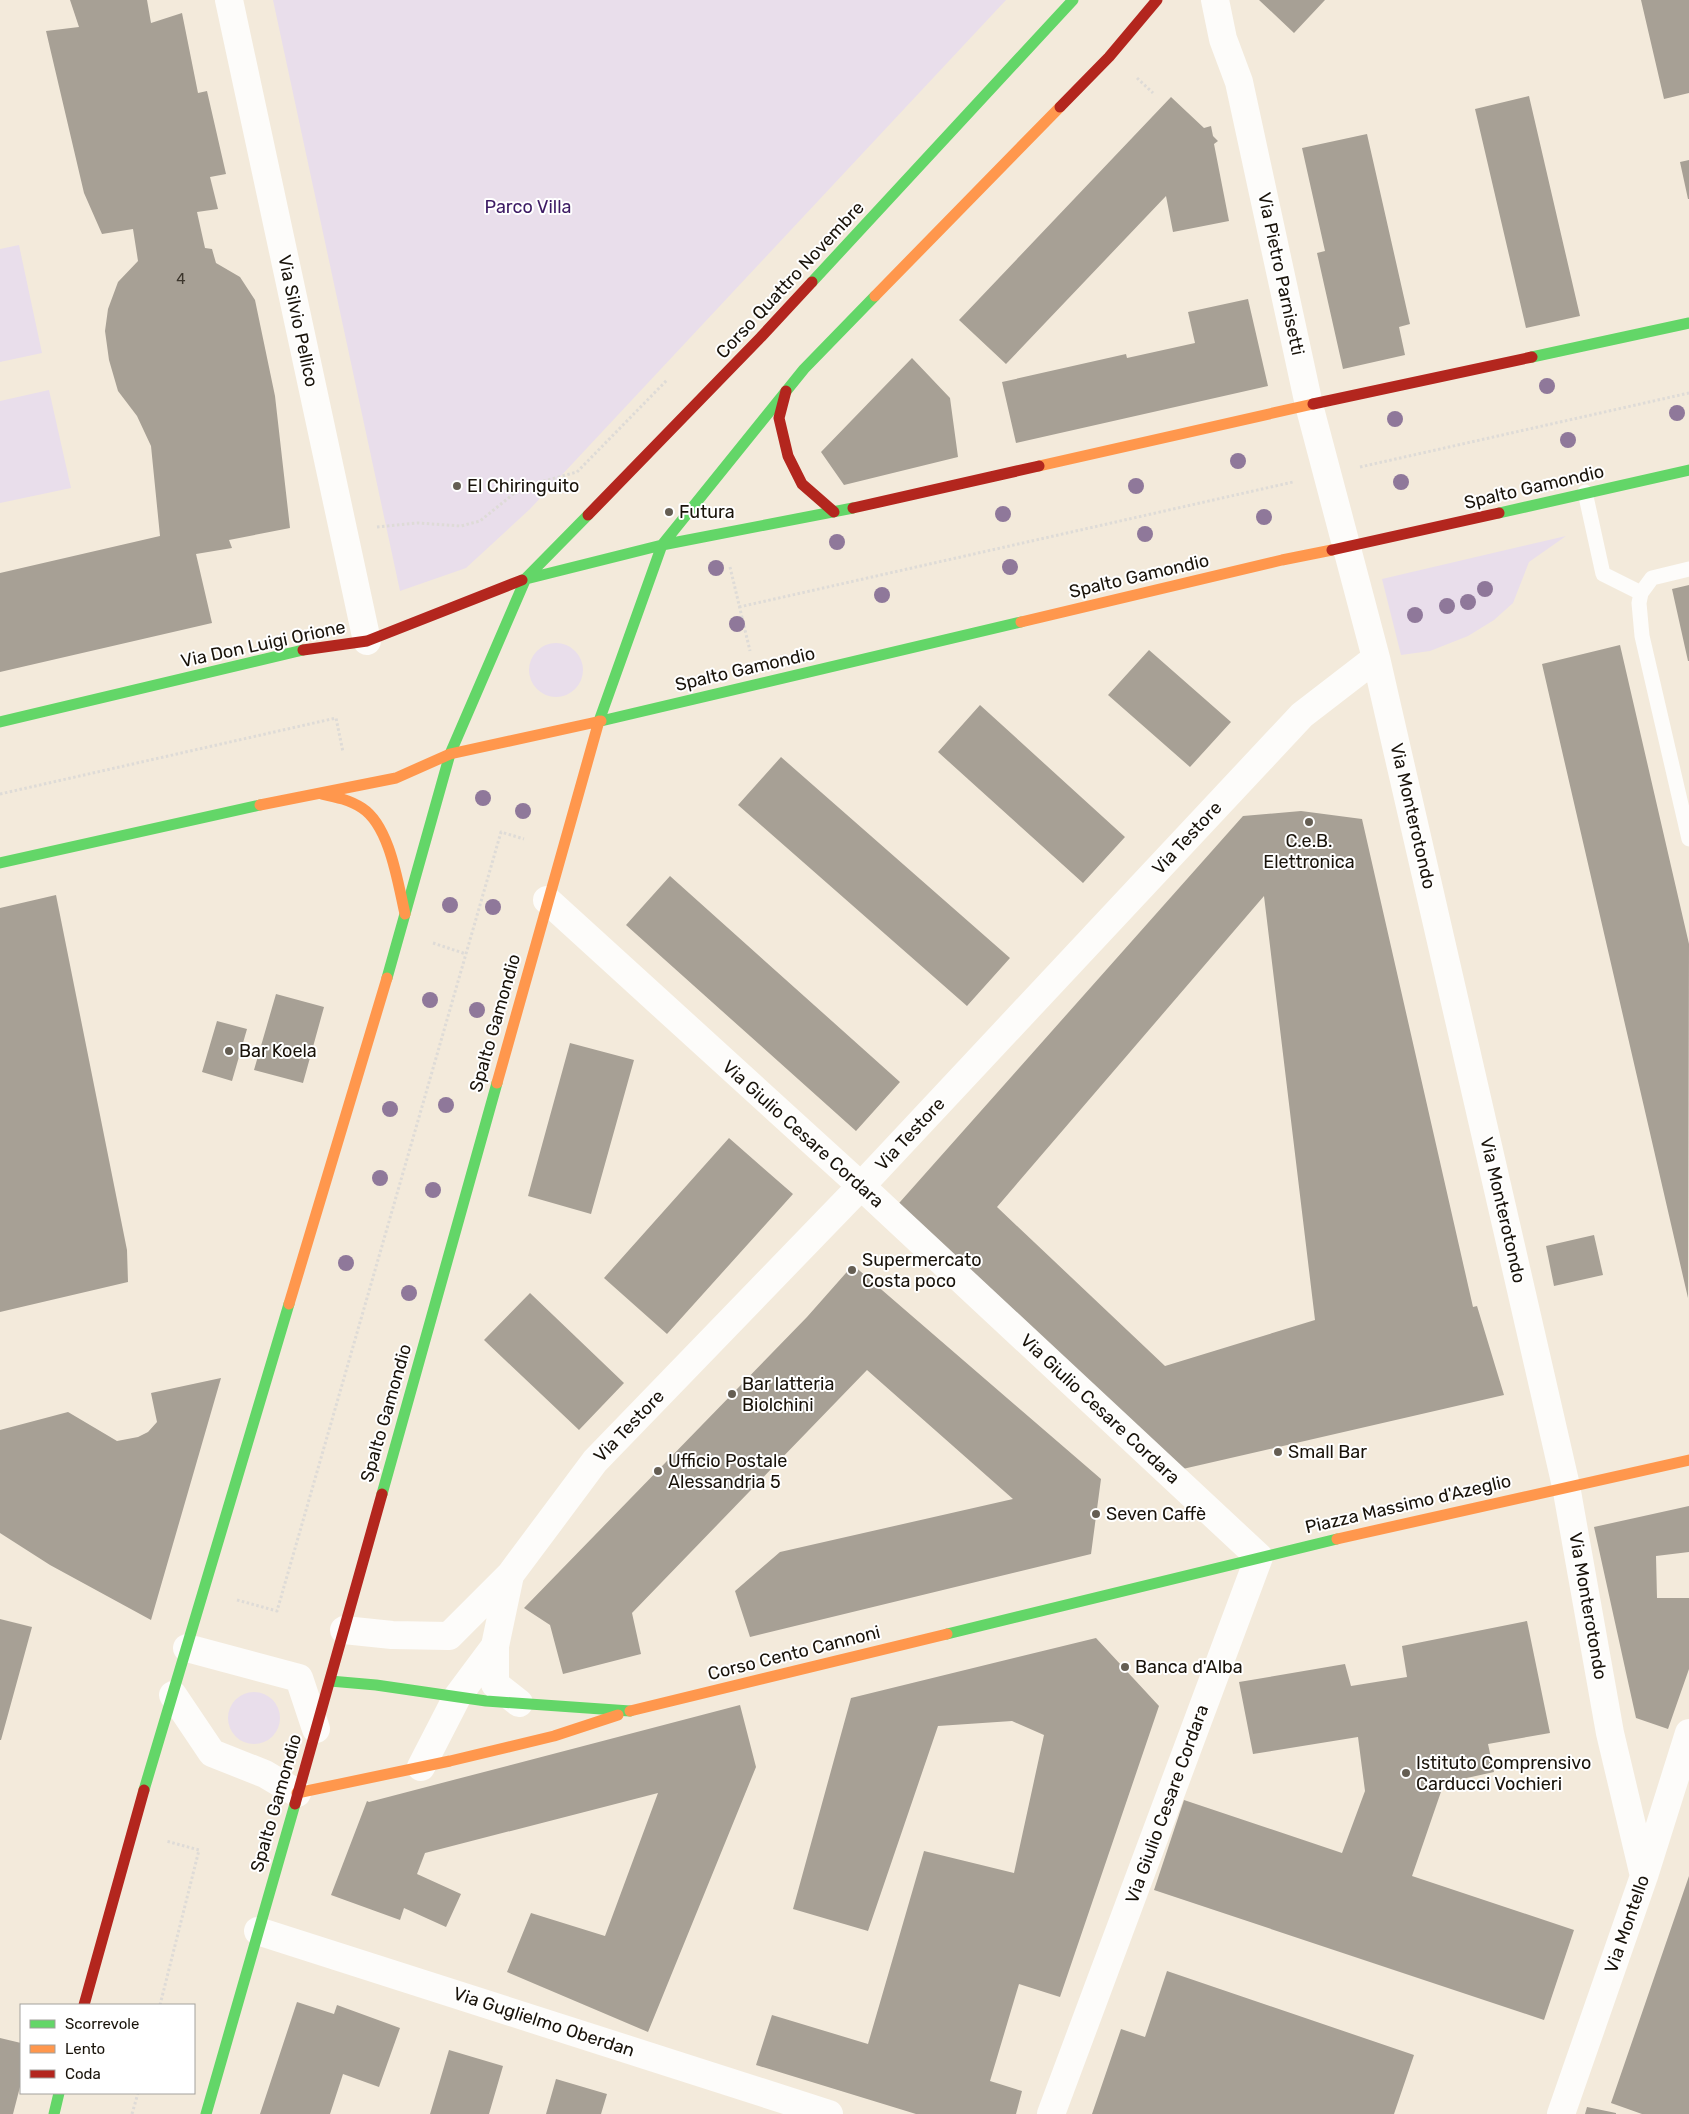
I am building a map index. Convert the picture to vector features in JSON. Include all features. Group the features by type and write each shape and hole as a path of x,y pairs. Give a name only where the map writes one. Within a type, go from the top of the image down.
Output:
{"street":[{"name":"Via Silvio Pellico","path":"229,0 368,641"},
{"name":"Corso Quattro Novembre","path":"526,578 761,337 1073,0"},
{"path":"662,545 804,369 1109,57 1157,0"},
{"name":"Via Pietro Parnisetti","path":"1215,0 1222,39 1239,82 1309,405 1348,548"},
{"path":"84,2004 210,1565 406,916 450,754 526,578 662,545 834,512 1309,405 1689,323"},
{"path":"786,390 779,418 788,456 802,484 834,512"},
{"name":"Spalto Gamondio","path":"450,754 599,722 1282,560 1348,548 1586,492 1689,470"},
{"name":"Spalto Gamondio","path":"206,2114 330,1681 547,900 599,722 662,545"},
{"name":"Via Monterotondo","path":"1348,548 1376,658 1566,1486 1610,1733 1644,1876"},
{"name":"Via Don Luigi Orione","path":"0,722 302,650 368,641 526,578"},
{"name":"Via Testore","path":"344,1630 392,1635 449,1636 510,1574 595,1461 861,1186 1302,715 1376,658"},
{"path":"0,864 315,793 396,778 450,754"},
{"path":"315,793 347,801 368,812 377,824 390,854 406,916"},
{"name":"Via Giulio Cesare Cordara","path":"547,900 861,1186 1259,1557 1051,2114"},
{"path":"1566,1486 1689,1460"},
{"name":"Piazza Massimo d'Azeglio","path":"1259,1557 1566,1486"},
{"name":"Corso Cento Cannoni","path":"330,1681 376,1685 519,1704 631,1711 1259,1557"},
{"path":"510,1574 495,1646 495,1684 519,1704"},
{"path":"422,1767 456,1697 495,1646"},
{"path":"187,1648 299,1678 330,1681"},
{"path":"299,1678 316,1729"},
{"path":"173,1695 212,1753 265,1774 297,1793 422,1767 554,1736 631,1711"},
{"name":"Via Montello","path":"1561,2114 1644,1876 1689,1734"},
{"name":"Via Guglielmo Oberdan","path":"258,1931 829,2114"},
{"path":"54,2114 60,2094"}],"lane":[{"path":"1586,492 1603,574 1641,593"},
{"path":"1689,569 1652,578 1641,593 1639,603 1642,636 1689,839"}],"path":[{"path":"377,527 418,523 461,526 480,521 522,487 577,472 671,376"},
{"path":"740,607 1689,393"},
{"path":"0,794 336,718"},
{"path":"277,1611 501,832 524,839"},
{"path":"160,2004 199,1850"},
{"path":"132,2114 138,2094"}],"green space":[{"name":"Parco Villa","path":"273,0 1006,0 530,509 466,568 400,591"},
{"path":"19,245 42,353 0,362 0,249"},
{"path":"49,390 71,488 0,503 0,401"},
{"path":"1566,536 1529,562 1513,603 1494,620 1468,636 1430,651 1401,655 1382,579"},
{"path":"551,643 561,643 571,647 579,655 583,670 579,685 571,693 561,697 551,697 541,693 533,685 529,675 529,665 533,655 541,647"},
{"path":"254,1692 268,1696 276,1704 280,1718 276,1732 268,1740 254,1744 240,1740 232,1732 228,1718 232,1704 240,1696"}],"building":[{"path":"70,0 147,0 151,23 182,13 198,93 207,91 226,174 210,177 218,209 197,212 205,248 212,249 216,263 240,277 255,300 275,396 290,528 229,540 232,548 196,554 212,623 0,672 0,573 160,536 151,446 137,416 118,391 109,360 105,331 108,309 118,282 138,261 133,229 102,234 84,193 46,31 79,27"},
{"path":"1259,0 1325,0 1294,33"},
{"path":"1641,0 1689,0 1689,93 1664,99"},
{"path":"1529,96 1580,316 1526,328 1475,109"},
{"path":"1171,97 1204,128 1211,126 1213,136 1218,141 1214,144 1229,221 1173,232 1166,196 1006,364 959,320"},
{"path":"1367,134 1410,324 1399,327 1405,355 1343,369 1317,253 1325,251 1302,148"},
{"path":"1689,160 1689,199 1688,199 1680,162"},
{"path":"1248,299 1268,386 1016,443 1002,382 1126,354 1127,358 1195,343 1188,312"},
{"path":"912,358 950,398 958,457 844,485 821,452"},
{"path":"1689,585 1689,661 1688,661 1672,589"},
{"path":"1620,645 1689,944 1688,1298 1542,664"},
{"path":"1149,650 1231,722 1190,767 1108,695"},
{"path":"980,705 1125,837 1083,883 938,752"},
{"path":"781,757 1010,958 967,1006 738,805"},
{"path":"1301,811 1362,819 1473,1307 1477,1306 1504,1395 1174,1471 892,1211 1243,816","holes":["1264,896 1315,1320 1165,1366 997,1207"]},
{"path":"670,876 900,1082 856,1131 626,925"},
{"path":"56,895 127,1250 128,1282 0,1312 0,908"},
{"path":"276,994 324,1007 303,1083 254,1070"},
{"path":"217,1021 247,1029 232,1081 202,1072"},
{"path":"570,1043 634,1060 591,1214 528,1196"},
{"path":"729,1138 793,1194 667,1334 604,1278"},
{"path":"1594,1235 1603,1275 1554,1286 1546,1246"},
{"path":"853,1265 1101,1479 1091,1554 750,1637 735,1591 780,1552 1013,1499 867,1370 632,1613 641,1654 563,1674 550,1625 524,1608 807,1317"},
{"path":"530,1293 624,1383 579,1430 484,1340"},
{"path":"221,1378 151,1620 50,1565 0,1533 0,1430 68,1412 117,1441 138,1437 148,1432 157,1422 151,1393"},
{"path":"1689,1506 1689,1552 1656,1556 1657,1598 1689,1598 1689,1669 1668,1729 1636,1718 1594,1527"},
{"path":"0,1619 32,1627 1,1740 0,1740"},
{"path":"1527,1621 1550,1733 1488,1744 1494,1772 1444,1783 1412,1876 1574,1930 1544,2020 1154,1890 1184,1800 1342,1853 1365,1791 1358,1737 1253,1754 1239,1682 1345,1664 1351,1686 1407,1677 1402,1646"},
{"path":"1096,1638 1159,1706 1060,1997 1019,1984 990,2081 1022,2091 1016,2114 916,2114 756,2065 772,2015 868,2044 924,1851 1014,1873 1044,1735 1012,1721 938,1726 868,1931 793,1909 851,1698"},
{"path":"740,1705 756,1767 648,2032 507,1972 531,1913 605,1936 658,1793 425,1853 417,1874 461,1894 446,1927 404,1908 400,1920 331,1895 367,1801"},
{"path":"1689,1876 1689,2114 1642,2114 1611,2103"},
{"path":"1167,1971 1414,2055 1394,2114 1092,2114 1121,2029 1145,2037"},
{"path":"297,2002 334,2014 337,2005 400,2028 379,2087 343,2074 330,2114 260,2114"},
{"path":"0,2038 20,2043 20,2087 13,2114 0,2114"},
{"path":"449,2050 503,2066 489,2114 430,2114"},
{"path":"556,2079 607,2094 601,2114 546,2114"},
{"path":"1587,2107 1616,2113 1616,2114 1585,2114"}],"traffic: fast":[{"path":"812,282 1073,0"},
{"path":"599,721 662,545 804,369 875,296"},
{"path":"1532,357 1689,323"},
{"path":"1499,513 1689,470"},
{"path":"522,580 662,545 853,508"},
{"path":"387,978 450,754 526,578 588,515"},
{"path":"601,721 1021,622"},
{"path":"0,722 303,650"},
{"path":"0,863 260,805"},
{"path":"382,1494 497,1083"},
{"path":"144,1790 289,1304"},
{"path":"947,1634 1337,1539"},
{"path":"330,1681 376,1685 486,1701 630,1711"},
{"path":"206,2114 295,1804"},
{"path":"54,2114 59,2094"}],"traffic: slow":[{"path":"875,296 1060,107"},
{"path":"1039,466 1313,404"},
{"path":"1021,622 1282,560 1332,550"},
{"path":"497,1083 599,721"},
{"path":"260,805 396,778 450,754 601,721"},
{"path":"322,794 343,799 357,805 372,816 380,828 391,856 405,914"},
{"path":"289,1304 387,978"},
{"path":"1337,1539 1689,1460"},
{"path":"630,1711 947,1634"},
{"path":"297,1793 450,1761 554,1736 618,1715"}],"traffic: jam":[{"path":"1060,107 1109,57 1157,0"},
{"path":"588,515 812,282"},
{"path":"1313,404 1532,357"},
{"path":"786,391 779,418 788,456 802,484 834,512"},
{"path":"853,508 1039,466"},
{"path":"1332,550 1499,513"},
{"path":"303,650 367,641 522,580"},
{"path":"295,1804 382,1494"},
{"path":"84,2004 144,1790"}],"place":[{"name":"El Chiringuito","path":"457,486"},
{"name":"Futura","path":"669,512"},
{"name":"C.e.B. Elettronica","path":"1309,822"},
{"name":"Bar Koela","path":"229,1051"},
{"name":"Supermercato Costa poco","path":"852,1270"},
{"name":"Bar latteria Biolchini","path":"732,1394"},
{"name":"Small Bar","path":"1278,1452"},
{"name":"Ufficio Postale Alessandria 5","path":"658,1471"},
{"name":"Seven Caffè","path":"1096,1514"},
{"name":"Banca d'Alba","path":"1125,1667"},
{"name":"Istituto Comprensivo Carducci Vochieri","path":"1406,1773"}]}
